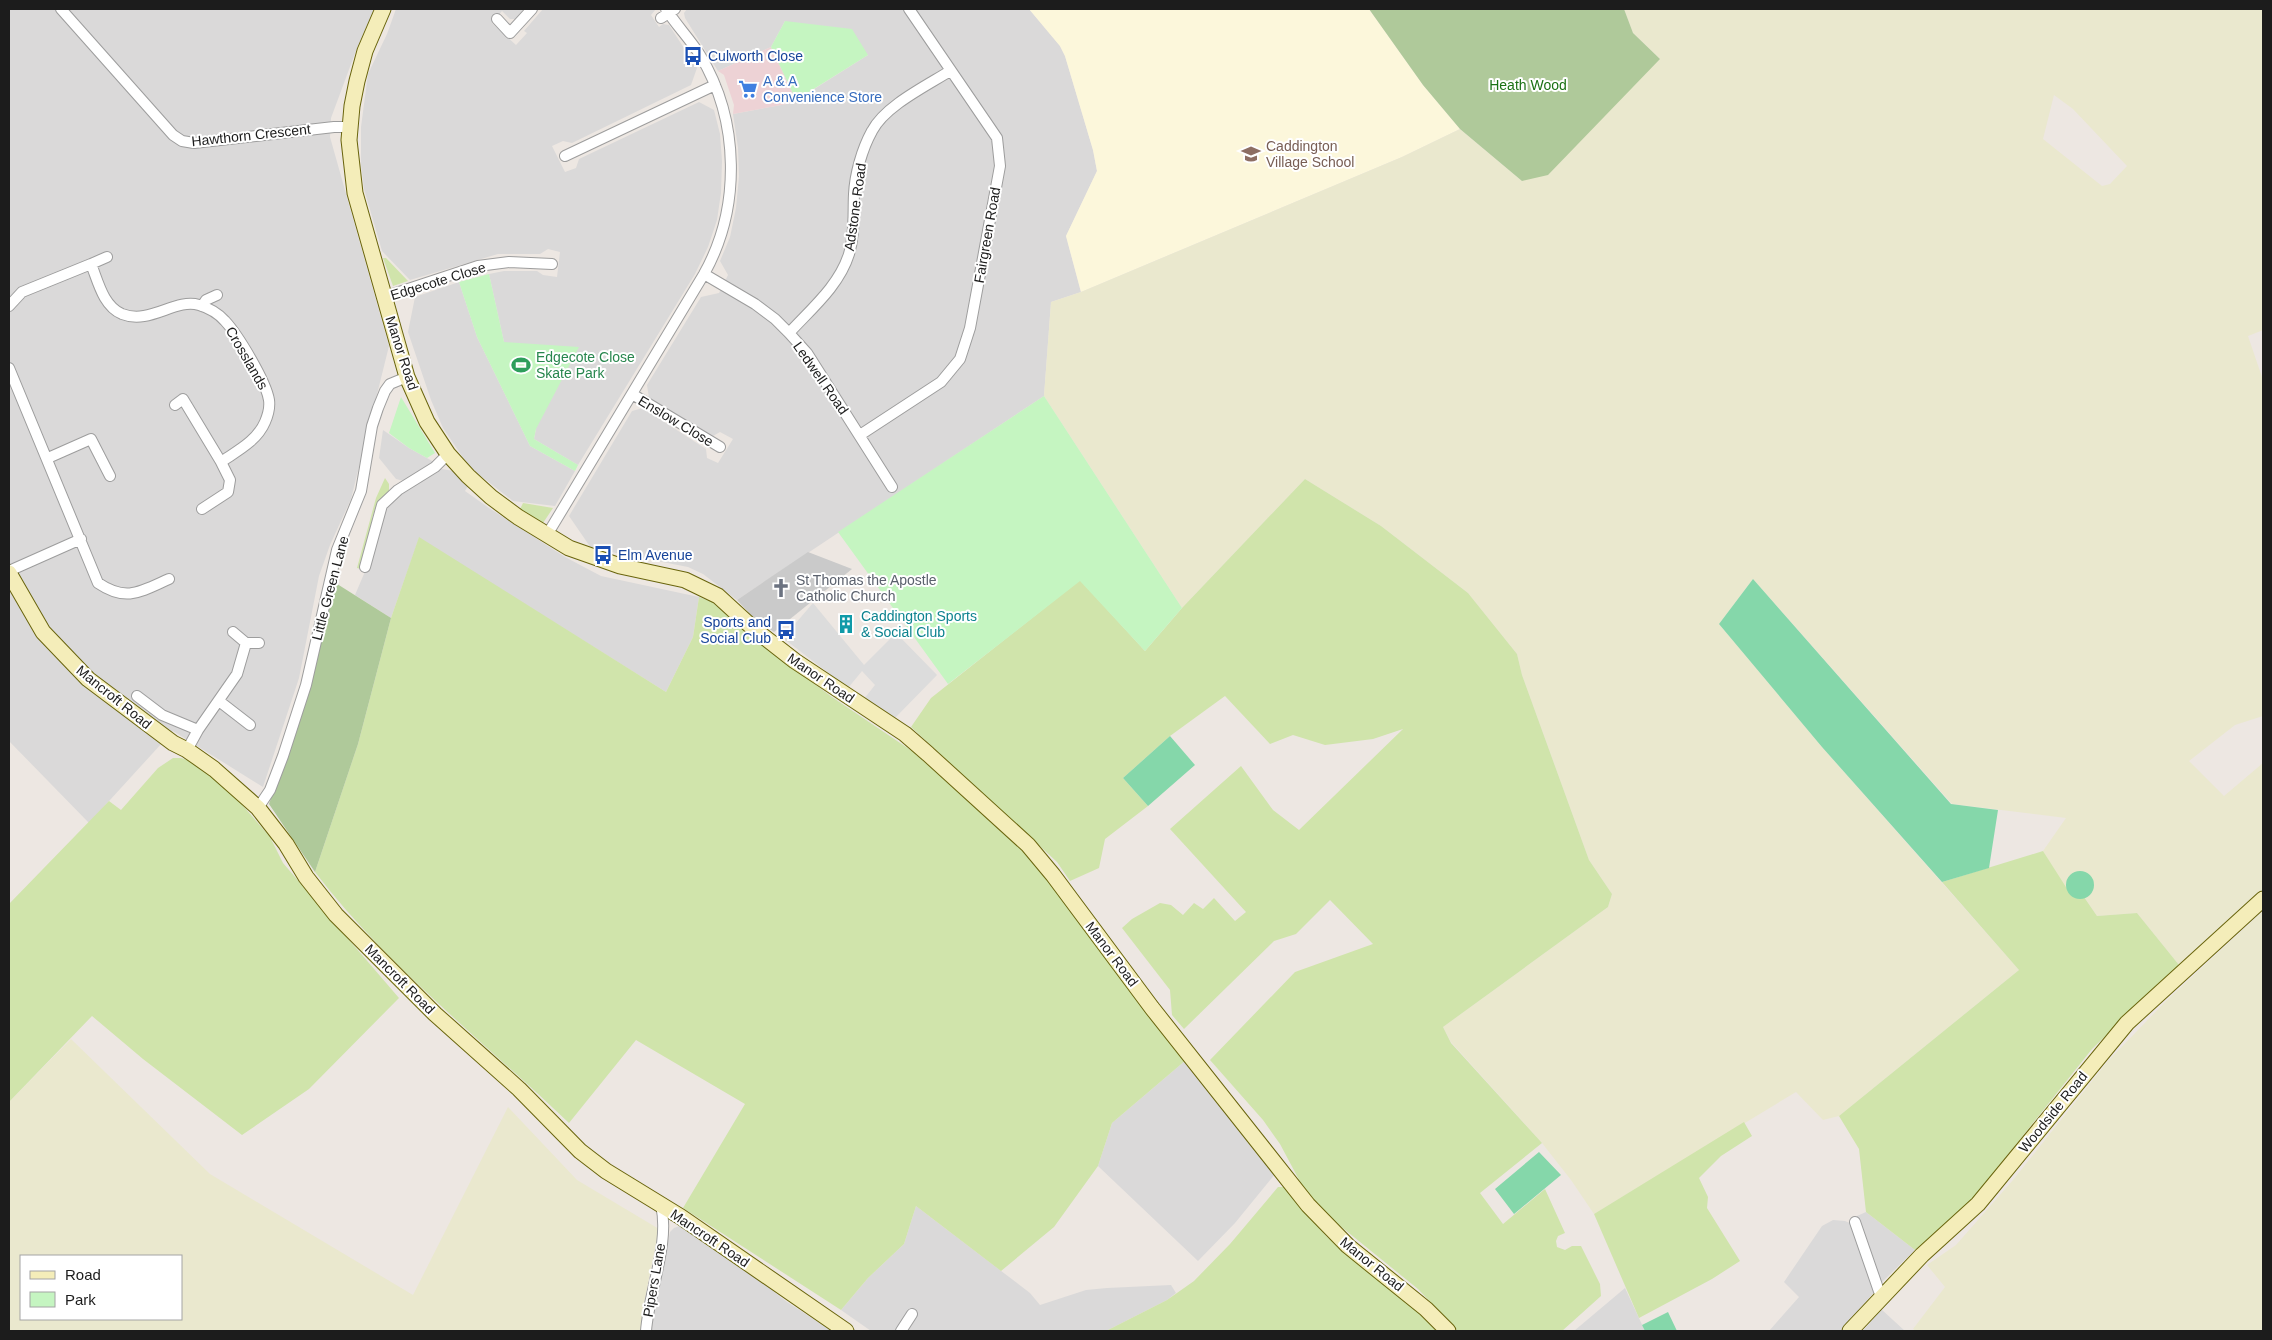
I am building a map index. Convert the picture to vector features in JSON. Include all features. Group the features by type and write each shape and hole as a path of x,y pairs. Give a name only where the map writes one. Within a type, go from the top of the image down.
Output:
{"street":[{"name":"Hawthorn Crescent","path":"61,9 173,135 182,141 194,143 334,127 350,127"},
{"name":"Manor Road","path":"383,9 359,69 350,127 350,161 355,193 407,377 427,422 448,454 491,497 547,535 596,559 685,580 718,596 754,629 795,661 905,734 928,754 1028,845 1053,875 1152,1008 1308,1205 1348,1246 1411,1296 1448,1331"},
{"path":"497,19 510,33 532,9"},
{"name":"Fairgreen Road","path":"860,435 941,382 960,359 970,328 1000,166 997,138 909,9"},
{"path":"547,535 704,274 724,225 730,182 729,137 725,117 715,85 700,56 668,12"},
{"name":"Adstone Road","path":"789,333 836,282 848,256 854,232 854,191 862,155 872,130 887,112 950,71"},
{"path":"565,156 715,85"},
{"path":"9,306 22,292 107,257"},
{"name":"Edgecote Close","path":"384,297 478,266 509,262 552,264"},
{"path":"91,264 104,297 121,314 146,316 191,304 202,306 206,300 217,295"},
{"name":"Ledwell Road","path":"704,274 755,304 775,319 807,353 892,487"},
{"name":"Crosslands","path":"202,306 217,314 231,328 260,376 269,402 265,423 256,436 221,462"},
{"path":"9,368 48,458 98,583 112,592 134,593 169,579"},
{"name":"Little Green Lane","path":"258,808 270,790 306,685 338,550 361,491 372,426 378,408 390,384 407,377"},
{"name":"Enslow Close","path":"632,394 720,447"},
{"path":"183,399 230,480 228,492 202,509"},
{"path":"48,458 91,438 110,476"},
{"path":"365,568 382,505 398,490 435,467 448,454"},
{"path":"9,572 81,539"},
{"name":"Mancroft Road","path":"9,572 43,632 88,679 173,743 187,750 214,769 258,808 286,844 306,877 336,915 434,1014 518,1089 580,1151 606,1171 680,1217 846,1331"},
{"path":"234,632 246,643 259,643"},
{"path":"187,750 198,730 237,674 246,643"},
{"path":"137,696 162,715 198,730"},
{"path":"219,701 250,725"},
{"name":"Woodside Road","path":"1850,1331 1922,1255 1978,1204 2127,1023 2263,899"},
{"name":"Pipers Lane","path":"646,1331 648,1309 664,1228 661,1205"},
{"name":"Pipers Lane","path":"664,1228 680,1217"},
{"path":"1855,1222 1881,1297"},
{"path":"901,1331 912,1314"}],"shaded area":[{"path":"9,9 374,9 357,48 331,118 330,137 389,346 351,499 330,545 319,576 299,678 263,787 173,731 89,823 9,741"},
{"path":"396,9 524,9 515,19 510,19 502,11 492,23 516,45 527,33 524,31 543,9 656,9 651,15 659,27 663,24 669,25 697,68 691,85 572,143 563,141 552,146 565,172 576,168 579,159 699,102 714,110 720,134 722,161 721,193 717,220 708,247 695,274 578,465 534,439 536,429 504,342 489,274 504,271 537,271 543,275 557,277 560,252 548,249 540,254 498,254 410,280 382,251 364,189 361,165 361,127 368,74 387,34"},
{"path":"687,9 1029,9 1060,46 1065,56 1093,150 1097,171 1066,236 1081,292 1051,302 1044,396 737,600 703,574 688,567 591,548 569,516 632,411 643,408 706,449 707,458 718,463 733,439 720,432 713,436 649,398 647,385 701,297 719,293 728,275 720,261 730,237 736,208 739,176 738,148 733,114 792,103 868,55 785,21 771,47 718,71 685,18 684,13"},
{"name":"Caddington Village School","path":"1029,9 1369,9 1423,85 1460,129 1402,157 1081,292 1066,236 1097,171 1093,150 1065,56 1060,46"},
{"path":"1624,9 2263,9 2263,330 2248,336 2263,380 2263,716 2235,725 2189,761 2224,796 2263,763 2263,891 2179,965 2137,913 2097,916 2085,898 2068,892 2043,851 2066,818 1952,804 1753,579 1719,624 1822,747 2019,970 1839,1116 1823,1120 1796,1092 1594,1214 1571,1180 1542,1143 1451,1042 1443,1027 1608,907 1612,894 1589,860 1522,675 1517,654 1468,593 1381,526 1305,479 1182,608 1044,396 1051,302 1081,292 1402,157 1460,129 1522,181 1660,59 1633,33","holes":["2054,95 2073,109 2127,166 2110,184 2102,186 2043,139"]},
{"path":"771,47 796,100 792,103 733,114 734,105 724,75 718,71"},
{"path":"459,282 477,337 530,446 575,471 555,506 513,501 477,473 464,459 443,428 431,400 408,332 415,297"},
{"path":"383,430 434,462 404,481 396,479 379,458"},
{"path":"442,469 454,471 468,486 465,491 489,508 565,557 601,576 699,597 693,637 666,692 419,538 391,618 355,595 375,548 381,517 387,505 406,489"},
{"path":"808,552 852,569 774,632 753,617 737,600"},
{"path":"813,603 864,665 896,633 937,675 893,720 864,699 875,685 862,671 848,688 783,638"},
{"path":"2263,911 2263,1331 1916,1331 1913,1329 1945,1287 1927,1265 1956,1245 2013,1180 2108,1061 2166,1001"},
{"path":"71,1039 210,1174 413,1295 508,1107 577,1180 659,1229 644,1303 643,1331 9,1331 9,1102"},
{"path":"1186,1060 1275,1174 1235,1223 1198,1261 1098,1166 1112,1123"},
{"path":"916,1206 1030,1293 1040,1305 1086,1290 1107,1288 1171,1285 1176,1293 1167,1300 1106,1331 871,1331 841,1310 868,1278 904,1244"},
{"path":"1866,1212 1915,1250 1881,1283 1858,1227 1857,1216"},
{"path":"1833,1220 1852,1224 1875,1291 1841,1331 1769,1331 1799,1297 1784,1282 1822,1226"},
{"path":"680,1226 689,1228 729,1256 787,1302 832,1331 652,1331 653,1311 670,1232"},
{"path":"1625,1288 1645,1331 1574,1331"},
{"path":"1881,1309 1905,1331 1863,1331"}],"green space":[{"name":"Heath Wood","path":"1369,9 1624,9 1633,33 1660,59 1548,175 1522,181 1460,129 1423,85"},
{"path":"785,21 852,29 868,55 796,100 771,47"},
{"path":"383,258 386,258 408,281 393,286"},
{"path":"489,274 504,342 579,347 536,429 534,439 578,465 575,471 530,446 477,337 459,282"},
{"path":"1044,396 1182,608 1145,651 1080,581 948,684 838,532"},
{"path":"401,397 435,453 427,458 409,448 389,433"},
{"path":"385,478 389,484 389,491 377,503 372,518 373,532 361,569 357,568 376,498"},
{"path":"1305,479 1381,526 1468,593 1517,654 1522,675 1589,860 1612,894 1608,907 1443,1027 1451,1043 1542,1143 1480,1193 1503,1224 1545,1189 1565,1233 1558,1236 1556,1241 1557,1247 1565,1250 1572,1246 1581,1246 1600,1284 1601,1296 1562,1331 1458,1331 1418,1289 1323,1212 1305,1191 1280,1144 1263,1120 1210,1060 1295,972 1373,944 1330,900 1296,934 1274,941 1184,1029 1172,1015 1170,990 1122,928 1132,919 1160,903 1171,905 1183,915 1194,903 1203,909 1214,898 1235,921 1246,912 1170,829 1241,766 1273,810 1299,830 1403,729 1373,739 1325,745 1293,735 1270,744 1225,696 1170,736 1123,778 1148,806 1105,839 1099,868 1070,881 1057,862 911,727 931,698 1080,580 1145,651 1182,608"},
{"path":"523,503 553,508 543,523 534,521 519,511"},
{"path":"419,537 666,692 693,637 699,597 712,602 758,642 832,697 912,751 1018,845 1058,890 1186,1060 1112,1123 1098,1166 1054,1227 1001,1271 916,1206 904,1244 868,1278 841,1310 683,1208 745,1104 636,1040 569,1123 437,1002 372,939 315,872 358,744 391,618"},
{"path":"1753,579 1951,804 1998,810 1989,868 1942,882 1822,747 1719,624"},
{"path":"334,582 391,618 358,744 315,872 269,804 306,696"},
{"path":"1170,736 1195,765 1148,806 1123,778"},
{"path":"173,758 181,758 193,762 218,777 270,837 283,863 399,998 309,1089 242,1135 143,1059 92,1016 9,1102 9,904 109,801 121,810 158,768"},
{"path":"2043,851 2071,895 2075,898 2084,897 2097,916 2137,913 2179,965 2092,1049 1962,1212 1915,1250 1866,1212 1859,1149 1839,1116 2019,970 1942,882"},
{"path":"2080,871 2090,875 2094,885 2090,895 2080,899 2070,895 2066,885 2070,875"},
{"path":"1744,1122 1752,1136 1721,1156 1699,1178 1708,1197 1707,1208 1740,1261 1712,1279 1639,1318 1594,1214"},
{"path":"1539,1152 1561,1175 1514,1214 1495,1189"},
{"path":"1278,1187 1284,1187 1327,1237 1381,1280 1439,1331 1106,1331 1167,1300 1194,1281 1230,1244"},
{"path":"1668,1312 1677,1331 1645,1331 1642,1325"}],"place":[{"name":"Culworth Close","path":"693,56"},
{"name":"A & A Convenience Store","path":"748,89"},
{"name":"Caddington Village School","path":"1251,154"},
{"name":"Edgecote Close Skate Park","path":"521,365"},
{"name":"Elm Avenue","path":"603,555"},
{"name":"St Thomas the Apostle Catholic Church","path":"781,588"},
{"name":"Caddington Sports & Social Club","path":"846,624"},
{"name":"Sports and Social Club","path":"786,630"}]}
